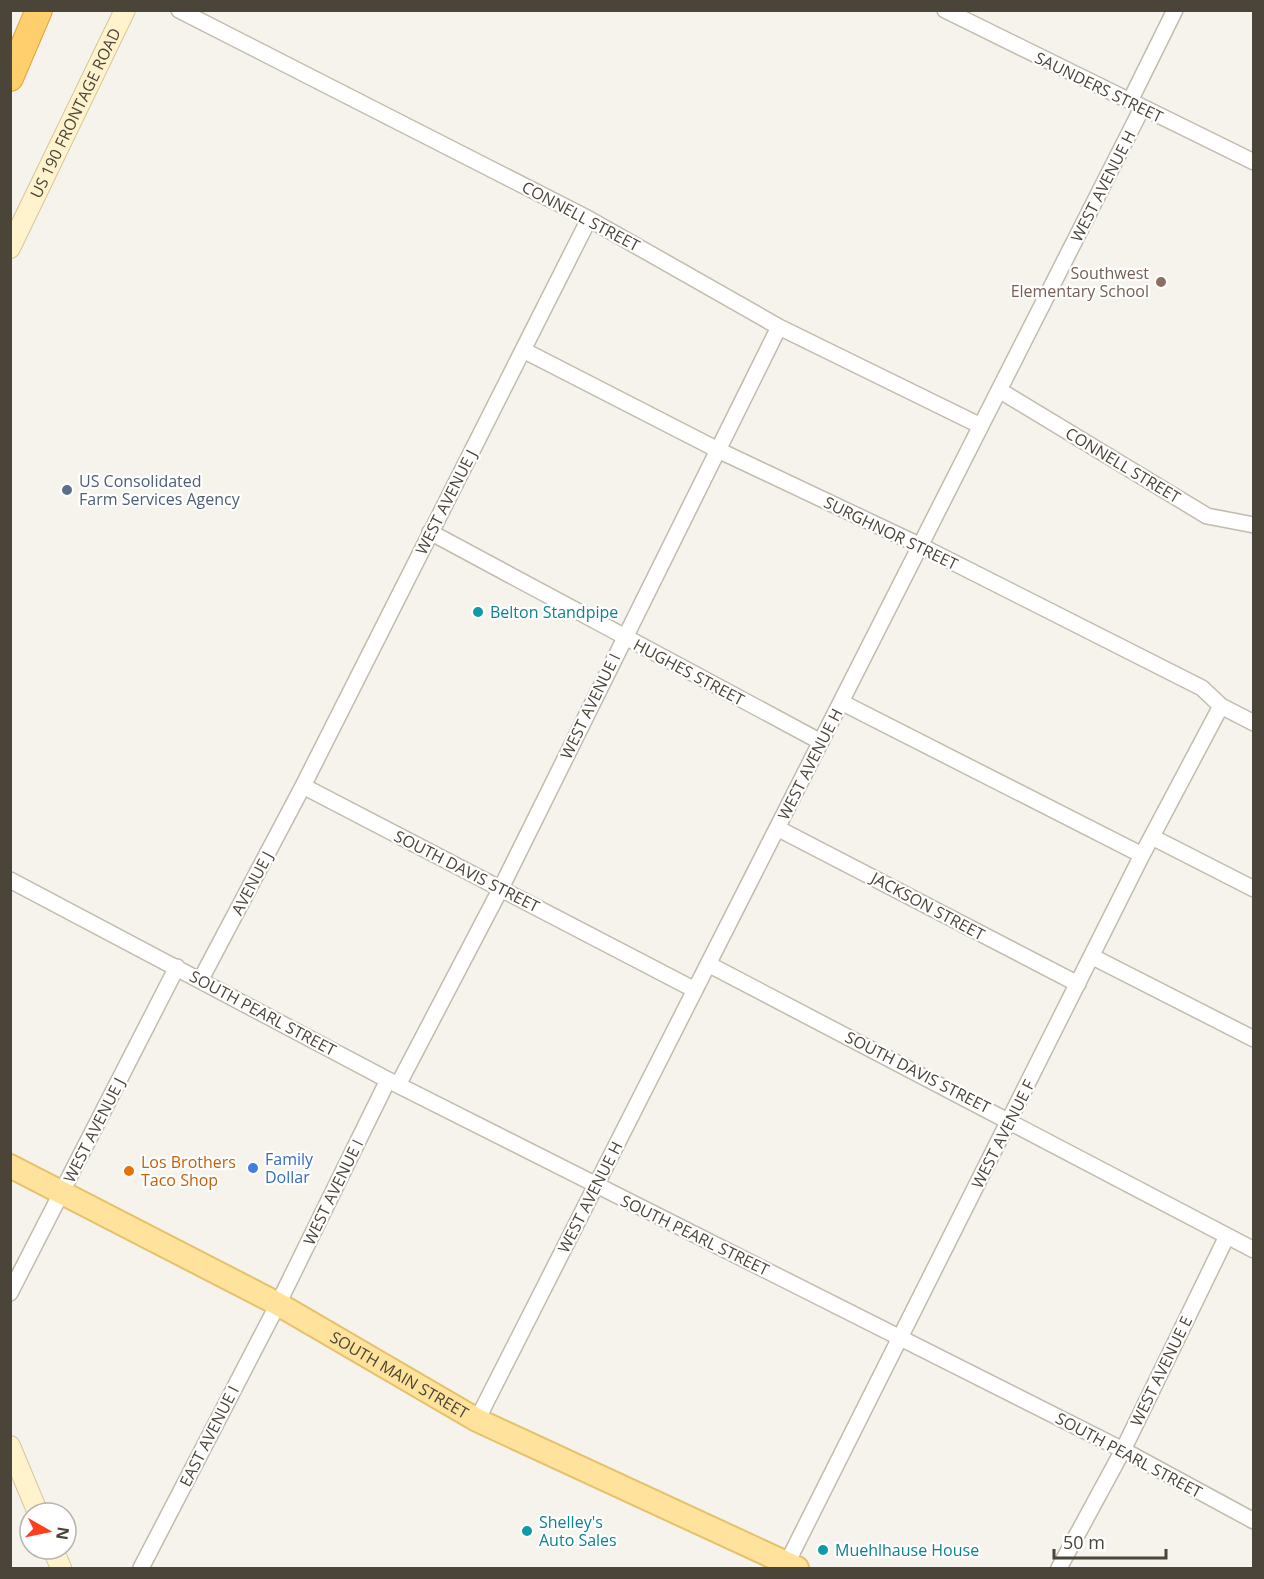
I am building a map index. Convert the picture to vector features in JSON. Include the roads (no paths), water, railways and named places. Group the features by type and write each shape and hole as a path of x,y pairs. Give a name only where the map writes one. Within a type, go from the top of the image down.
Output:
{"highway":[{"path":"10,78 39,10"}],"main road":[{"name":"US 190 FRONTAGE ROAD","path":"10,248 125,10"},
{"name":"SOUTH MAIN STREET","path":"10,1166 61,1194 183,1253 278,1304 477,1420 792,1566"},
{"path":"10,1446 33,1501"}],"street":[{"name":"CONNELL STREET","path":"179,10 589,219 779,327 981,426"},
{"name":"SAUNDERS STREET","path":"945,10 1254,162"},
{"name":"WEST AVENUE H","path":"477,1420 999,390 1136,105 1175,10"},
{"name":"WEST AVENUE J","path":"303,786 589,219"},
{"name":"WEST AVENUE I","path":"278,1304 393,1082 501,888 779,327"},
{"name":"SURGHNOR STREET","path":"523,350 718,450 921,546 1202,688 1221,706 1254,723"},
{"name":"CONNELL STREET","path":"999,390 1207,516 1254,525"},
{"name":"HUGHES STREET","path":"430,532 821,742"},
{"path":"841,702 1142,855"},
{"name":"WEST AVENUE F","path":"792,1566 899,1337 1093,957 1142,855 1221,706"},
{"name":"SOUTH DAVIS STREET","path":"303,786 695,990"},
{"name":"AVENUE J","path":"201,980 303,786"},
{"name":"JACKSON STREET","path":"777,828 1078,984"},
{"path":"1152,837 1254,889"},
{"name":"SOUTH PEARL STREET","path":"10,880 393,1082 1123,1450 1254,1521"},
{"path":"1093,957 1254,1039"},
{"name":"SOUTH DAVIS STREET","path":"708,964 1010,1120 1254,1250"},
{"name":"WEST AVENUE J","path":"10,1293 177,968"},
{"name":"WEST AVENUE E","path":"1059,1569 1123,1450 1227,1236"},
{"name":"EAST AVENUE I","path":"141,1569 278,1304"}],"place":[{"name":"Southwest Elementary School","path":"1161,282"},
{"name":"US Consolidated Farm Services Agency","path":"67,490"},
{"name":"Belton Standpipe","path":"478,612"},
{"name":"Family Dollar","path":"253,1168"},
{"name":"Los Brothers Taco Shop","path":"129,1171"},
{"name":"Shelley's Auto Sales","path":"527,1531"},
{"name":"Muehlhause House","path":"823,1550"}]}
